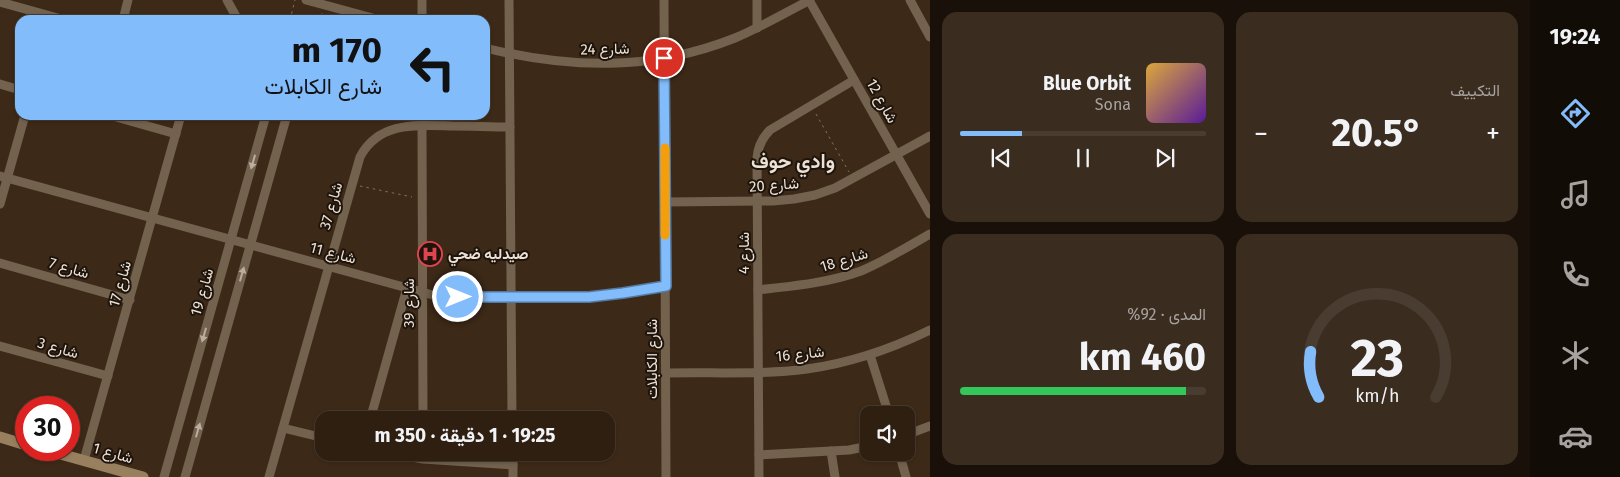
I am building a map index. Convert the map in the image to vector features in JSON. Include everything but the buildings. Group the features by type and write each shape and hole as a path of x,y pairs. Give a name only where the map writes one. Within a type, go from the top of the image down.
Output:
{"street":[{"path":"124,15 128,0"},
{"path":"227,0 235,15"},
{"path":"306,0 363,15"},
{"path":"422,0 422,15"},
{"path":"509,0 512,411"},
{"name":"شارع الكابلات","path":"664,0 666,477"},
{"path":"757,0 757,28"},
{"name":"شارع 24","path":"490,49 540,60 594,64 664,58 712,46 757,28 810,0"},
{"name":"شارع 12","path":"810,0 930,214"},
{"path":"910,0 930,37"},
{"path":"0,2 41,15"},
{"name":"شارع 4","path":"760,477 758,152 762,139 770,130 854,80"},
{"path":"0,84 15,88"},
{"path":"0,204 4,177 23,120"},
{"path":"127,120 176,134"},
{"name":"شارع 17","path":"84,460 180,120"},
{"name":"شارع 19","path":"164,477 265,120"},
{"path":"185,477 286,120"},
{"name":"شارع 37","path":"269,477 360,157 370,141 388,131 402,127 422,125 510,127"},
{"name":"شارع 39","path":"422,125 423,411"},
{"name":"شارع 20","path":"665,202 758,201 794,199 815,195 853,179 930,136"},
{"name":"شارع 11","path":"4,177 440,297 589,297 666,286"},
{"name":"شارع 18","path":"758,290 814,283 841,277 879,263 930,234"},
{"name":"شارع 7","path":"0,262 130,300"},
{"name":"شارع 39","path":"373,411 407,288"},
{"name":"شارع 16","path":"666,373 759,372 806,369 870,355 930,330"},
{"name":"شارع 3","path":"0,346 108,376"},
{"path":"870,355 886,406"},
{"path":"915,432 930,426"},
{"path":"283,428 315,436"},
{"path":"0,437 15,442"},
{"path":"759,455 860,448"},
{"path":"831,451 835,477"},
{"name":"شارع 1","path":"80,459 143,477"},
{"path":"473,461 513,465"},
{"path":"513,461 513,477"},
{"path":"902,461 906,477"}],"path":[{"path":"291,15 295,0"},
{"path":"811,106 853,179"},
{"path":"352,184 422,199"}],"slow traffic":[{"path":"665,148 665,235"}],"place":[{"name":"صيدليه ضحي","path":"430,254"}],"district":[{"name":"وادي حوف","path":"793,161"}],"route":[{"path":"458,297 589,297 666,286 664,58"}]}
